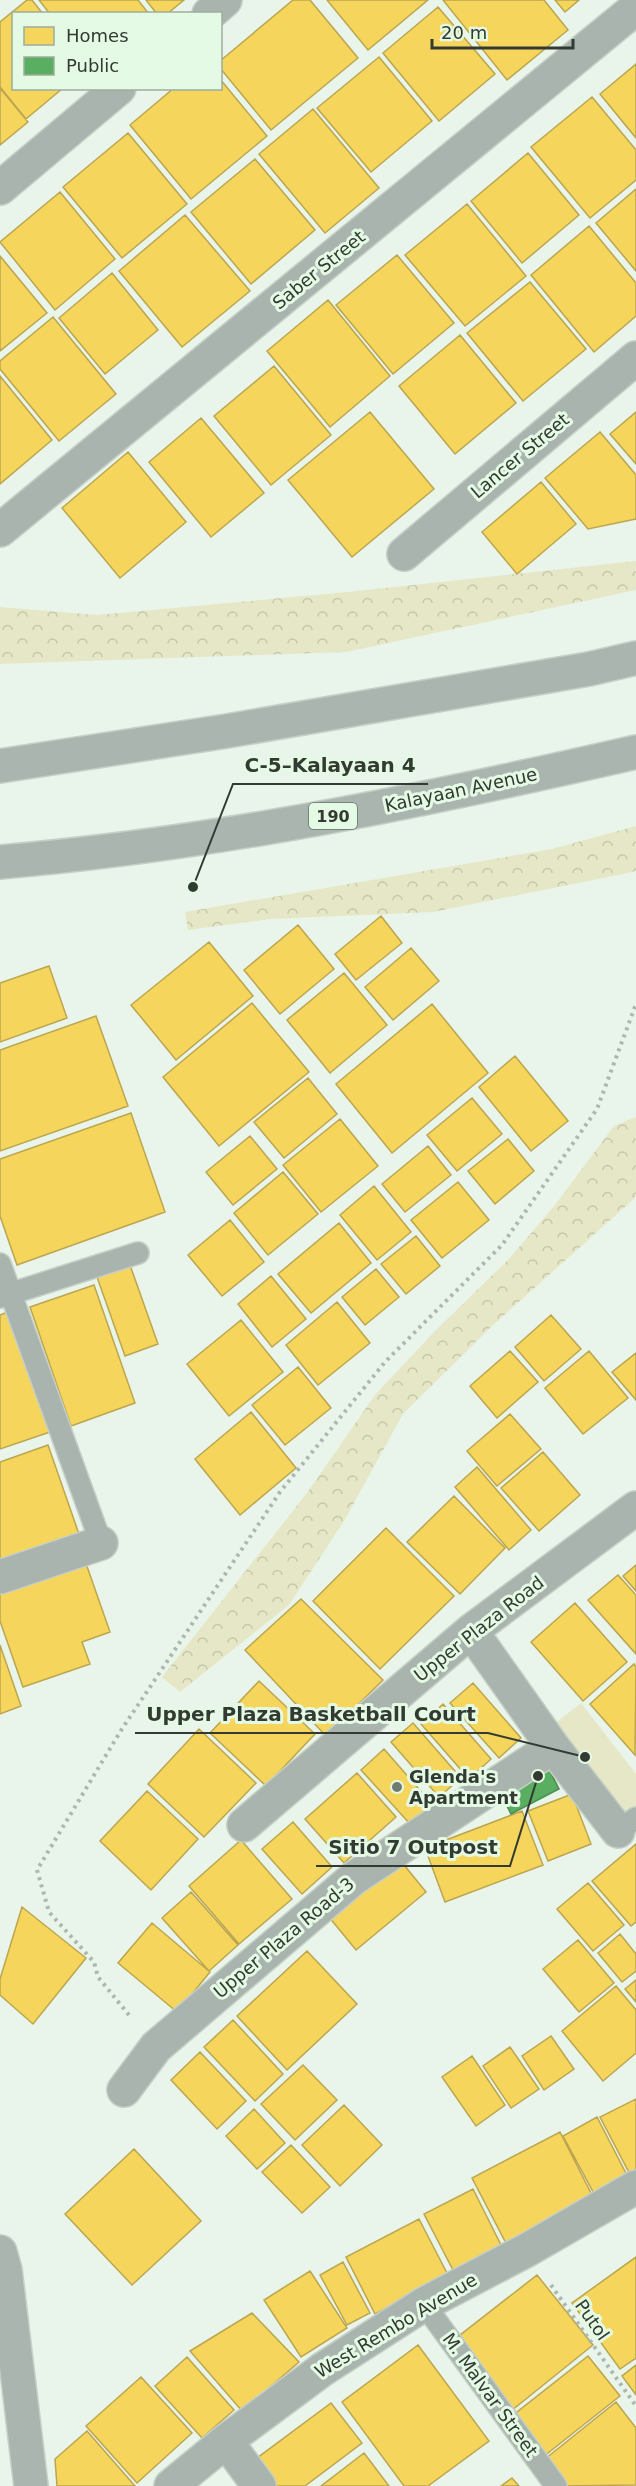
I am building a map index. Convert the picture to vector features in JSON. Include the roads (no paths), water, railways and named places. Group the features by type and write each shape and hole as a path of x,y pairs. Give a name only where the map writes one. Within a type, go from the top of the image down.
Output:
{"main road":[{"path":"0,766 238,729 577,671 636,658"},
{"name":"Kalayaan Avenue","path":"0,862 228,836 449,795 636,752"},
{"path":"0,2252 31,2486"}],"street":[{"path":"211,12 225,0"},
{"name":"Saber Street","path":"0,530 636,8"},
{"path":"0,188 117,90"},
{"name":"Lancer Street","path":"404,554 636,358"},
{"name":"Upper Plaza Road","path":"244,1825 471,1631 636,1508"},
{"path":"0,1578 101,1543"},
{"path":"471,1631 553,1747 627,1825"},
{"name":"Upper Plaza Road-3","path":"123,2091 156,2047 354,1878 553,1747"},
{"name":"West Rembo Avenue","path":"171,2486 226,2441 323,2369 424,2304 527,2250 636,2187"},
{"path":"226,2441 259,2486"}],"lane":[{"path":"5,1295 138,1253"},
{"path":"0,1264 5,1295 101,1543"},
{"name":"M. Malvar Street","path":"424,2304 556,2486"}],"place":[{"name":"C-5–Kalayaan 4","path":"193,887"},
{"name":"Upper Plaza Basketball Court","path":"585,1757"},
{"name":"Sitio 7 Outpost","path":"538,1776"},
{"name":"Glenda's Apartment","path":"397,1787"}]}
